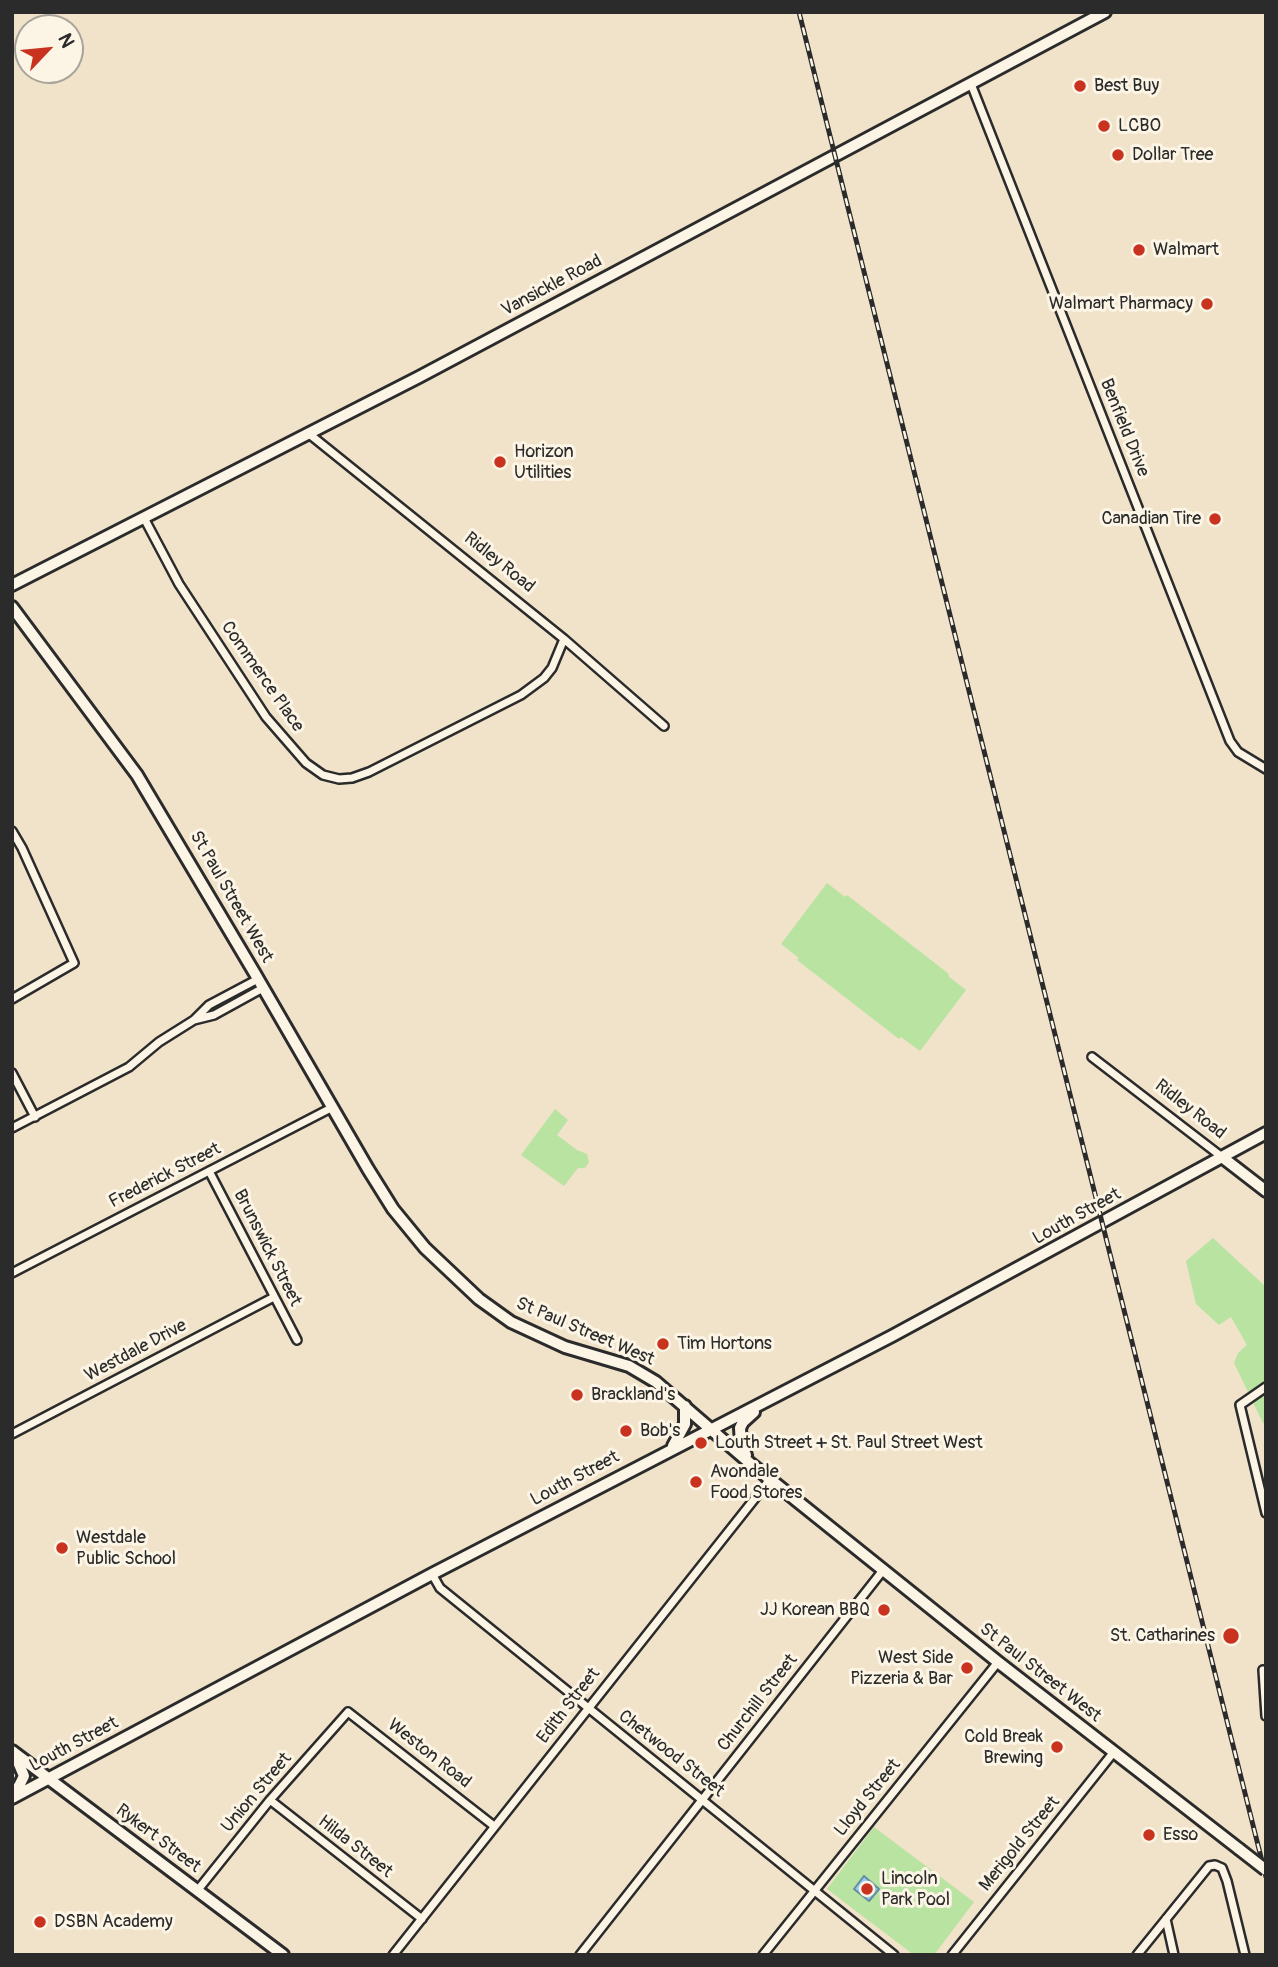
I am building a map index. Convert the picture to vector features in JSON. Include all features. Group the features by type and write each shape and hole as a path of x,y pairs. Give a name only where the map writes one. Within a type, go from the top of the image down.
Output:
{"main road":[{"name":"Vansickle Road","path":"12,585 419,377 1105,12"},
{"name":"St Paul Street West","path":"12,607 137,775 331,1108 393,1209 425,1248 479,1299 511,1322 565,1347 629,1366 656,1382 751,1464 998,1662 1266,1870"},
{"name":"Louth Street","path":"12,1796 672,1448 937,1312 1266,1133"},
{"name":"Ridley Road","path":"1222,1157 1266,1191"},
{"path":"751,1464 741,1445 740,1428 743,1422 773,1397"},
{"path":"672,1448 685,1424 685,1406"},
{"path":"12,1751 24,1776 12,1796"},
{"name":"Rykert Street","path":"12,1751 283,1955"}],"street":[{"name":"Benfield Drive","path":"971,84 1230,741 1238,752 1266,769"},
{"name":"Ridley Road","path":"308,432 564,639 664,726"},
{"name":"Commerce Place","path":"144,518 179,584 266,717 306,763 323,775 339,779 369,772 521,695 544,678 552,668 564,639"},
{"path":"12,831 74,963 12,999"},
{"path":"12,1128 129,1067 159,1042 194,1020 209,1005 261,984"},
{"name":"Ridley Road","path":"1092,1057 1222,1157"},
{"path":"12,1073 35,1116"},
{"name":"Frederick Street","path":"12,1272 331,1108"},
{"name":"Brunswick Street","path":"209,1171 297,1340"},
{"name":"Westdale Drive","path":"12,1434 274,1297"},
{"path":"1266,1387 1240,1405 1266,1513"},
{"name":"Edith Street","path":"393,1955 771,1478"},
{"name":"Churchill Street","path":"580,1955 884,1569"},
{"name":"Chetwood Street","path":"432,1574 440,1588 894,1955"},
{"name":"Lloyd Street","path":"763,1955 998,1662"},
{"path":"1263,1670 1266,1716"},
{"name":"Weston Road","path":"344,1717 348,1712 494,1826"},
{"name":"Union Street","path":"197,1891 270,1800 344,1717"},
{"name":"Merigold Street","path":"951,1955 1113,1753"},
{"name":"Hilda Street","path":"270,1800 422,1919"},
{"path":"1137,1955 1209,1867 1220,1865 1227,1881 1245,1955"},
{"path":"1166,1919 1174,1955"}],"green space":[{"path":"827,883 845,897 847,895 966,990 920,1051 901,1037 899,1039 797,960 799,958 781,944"},
{"path":"555,1109 568,1120 557,1135 587,1154 589,1162 585,1168 578,1168 564,1186 521,1155"},
{"path":"1213,1238 1266,1287 1266,1424 1263,1423 1234,1363 1238,1353 1247,1345 1231,1317 1219,1325 1196,1304 1186,1261"},
{"path":"874,1827 974,1902 934,1955 914,1955 827,1889"}],"water":[{"path":"864,1876 879,1889 869,1901 854,1889"}],"railway":[{"path":"799,12 1266,1877"}],"place":[{"name":"Best Buy","path":"1080,86"},
{"name":"LCBO","path":"1104,126"},
{"name":"Dollar Tree","path":"1118,155"},
{"name":"Walmart","path":"1139,250"},
{"name":"Walmart Pharmacy","path":"1207,304"},
{"name":"Horizon Utilities","path":"500,462"},
{"name":"Canadian Tire","path":"1215,519"},
{"name":"Tim Hortons","path":"663,1344"},
{"name":"Brackland's","path":"577,1395"},
{"name":"Bob's","path":"626,1431"},
{"name":"Louth Street + St. Paul Street West","path":"701,1443"},
{"name":"Avondale Food Stores","path":"696,1482"},
{"name":"Westdale Public School","path":"62,1548"},
{"name":"JJ Korean BBQ","path":"884,1610"},
{"name":"St. Catharines","path":"1231,1636"},
{"name":"West Side Pizzeria & Bar","path":"967,1668"},
{"name":"Cold Break Brewing","path":"1057,1747"},
{"name":"Esso","path":"1149,1835"},
{"name":"Lincoln Park Pool","path":"867,1889"},
{"name":"DSBN Academy","path":"40,1922"}]}
